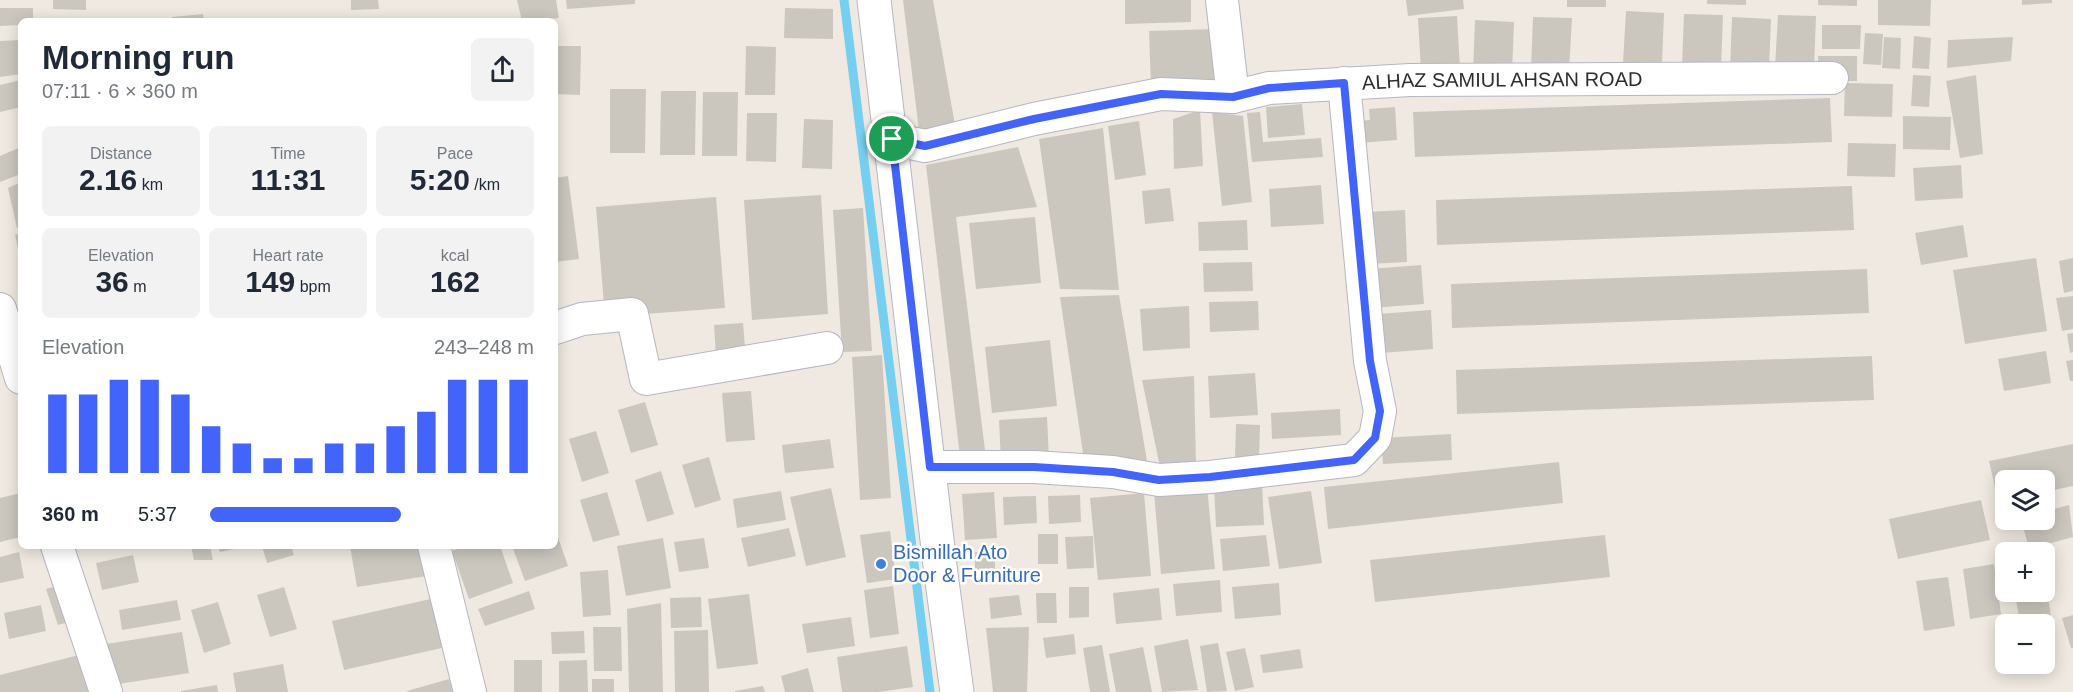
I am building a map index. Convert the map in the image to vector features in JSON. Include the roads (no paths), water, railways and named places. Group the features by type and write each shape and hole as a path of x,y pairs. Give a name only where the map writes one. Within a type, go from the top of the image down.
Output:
{"main road":[{"path":"874,0 941,574 957,692"}],"street":[{"path":"1222,0 1233,97"},
{"name":"ALHAZ SAMIUL AHSAN ROAD","path":"892,139 925,146 1034,119 1161,94 1233,97 1269,88 1410,80 1832,78"},
{"path":"930,467 1034,467 1113,472 1159,480 1210,477 1354,460 1375,438 1380,411 1370,361 1344,83"},
{"path":"0,310 18,368"},
{"path":"558,327 582,319 632,314 646,380 826,348"},
{"path":"58,549 106,692"},
{"path":"435,549 470,692"}],"waterway":[{"path":"844,0 930,692"}],"place":[{"name":"Bismillah Ato Door & Furniture","path":"881,564"}]}
